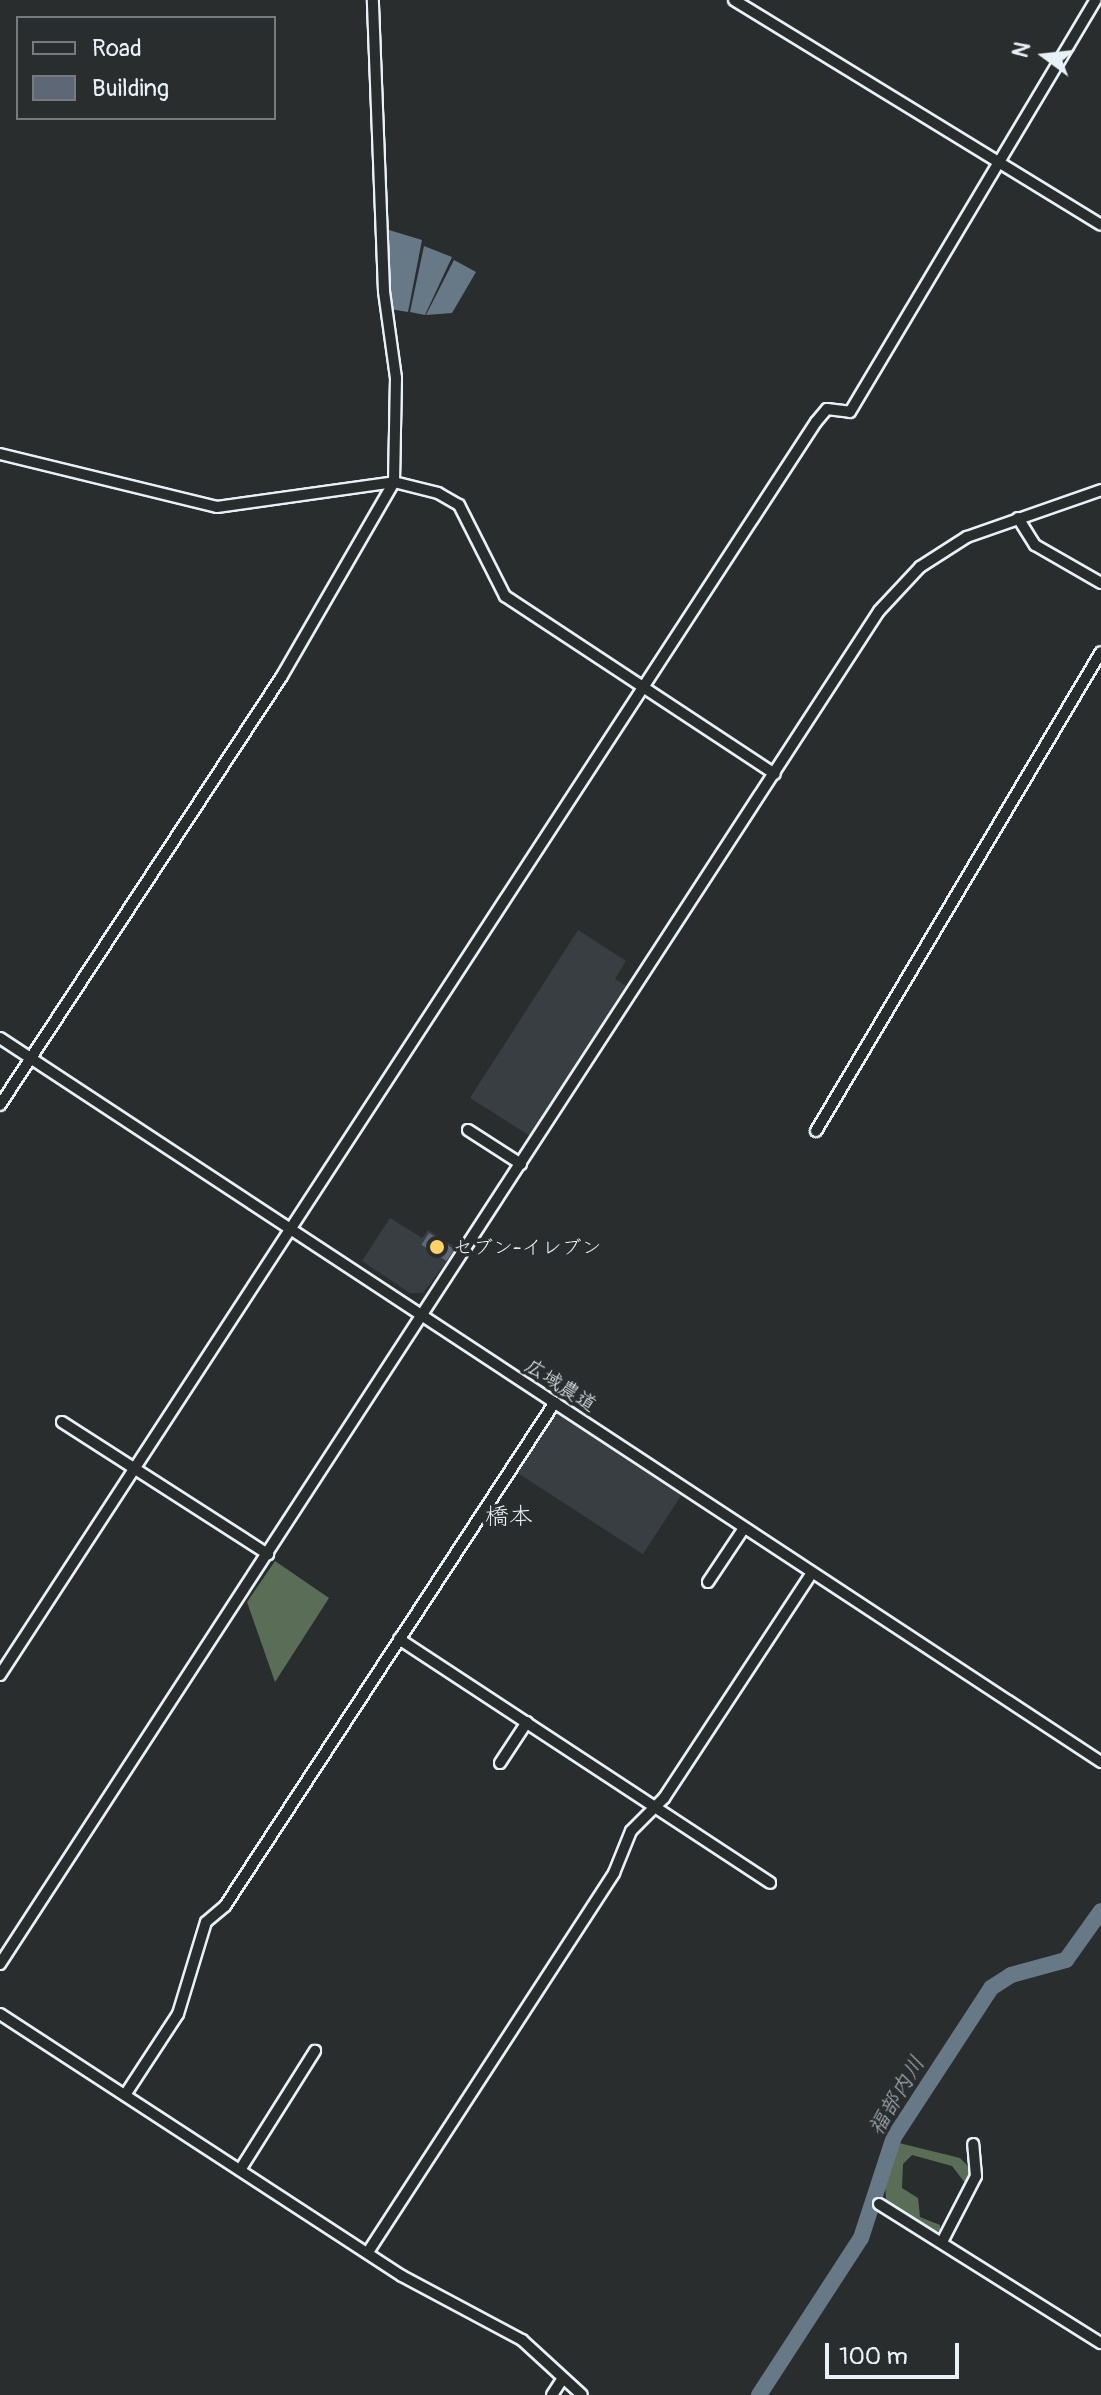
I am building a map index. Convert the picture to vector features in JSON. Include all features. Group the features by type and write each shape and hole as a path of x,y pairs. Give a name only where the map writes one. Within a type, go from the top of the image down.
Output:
{"street":[{"path":"0,1105 282,676 394,482 396,378 385,306 373,0"},
{"path":"734,0 1101,225"},
{"path":"0,1675 645,689 816,422 827,409 850,412 1096,0"},
{"path":"0,454 217,507 394,482 459,505 505,596 775,774"},
{"path":"0,1964 901,585 954,545 1018,518 1101,490"},
{"path":"1018,518 1035,545 1100,582"},
{"path":"816,1131 1101,652"},
{"name":"広域農道","path":"0,1038 1101,1762"},
{"path":"468,1130 521,1164"},
{"path":"125,2095 178,2014 206,1922 225,1906 555,1402"},
{"path":"62,1422 268,1554"},
{"path":"708,1582 744,1528"},
{"path":"368,2252 614,1873 631,1831 654,1806 812,1573"},
{"path":"399,1639 770,1883"},
{"path":"500,1763 527,1722"},
{"path":"0,2014 437,2297 522,2340 561,2381 582,2395"},
{"path":"240,2170 315,2051"},
{"path":"943,2240 976,2176 973,2144"},
{"path":"879,2204 943,2240 1101,2343"},
{"path":"552,2395 561,2381"}],"shaded area":[{"path":"578,930 626,961 615,979 626,986 530,1136 470,1098"},
{"path":"390,1218 422,1238 428,1230 457,1248 423,1293 410,1293 362,1261"},
{"path":"553,1410 682,1494 643,1554 514,1470"}],"green space":[{"path":"275,1561 329,1598 275,1682 247,1602"},
{"path":"899,2143 960,2158 971,2169 966,2184 952,2166 912,2155 903,2164 902,2188 918,2198 920,2217 940,2225 940,2231 915,2230 887,2214 884,2169"}],"water":[{"path":"389,230 422,240 408,312 390,309"},
{"path":"424,246 452,257 425,315 410,312"},
{"path":"454,260 476,272 452,313 426,315"}],"building":[{"name":"セブン-イレブン","path":"429,1233 454,1249 447,1261 421,1245"}],"waterway":[{"name":"福部内川","path":"759,2395 861,2238 894,2137 991,1988 1011,1975 1066,1960 1101,1911"}],"place":[{"name":"セブン-イレブン","path":"437,1247"}],"district":[{"name":"橋本","path":"509,1517"}]}
